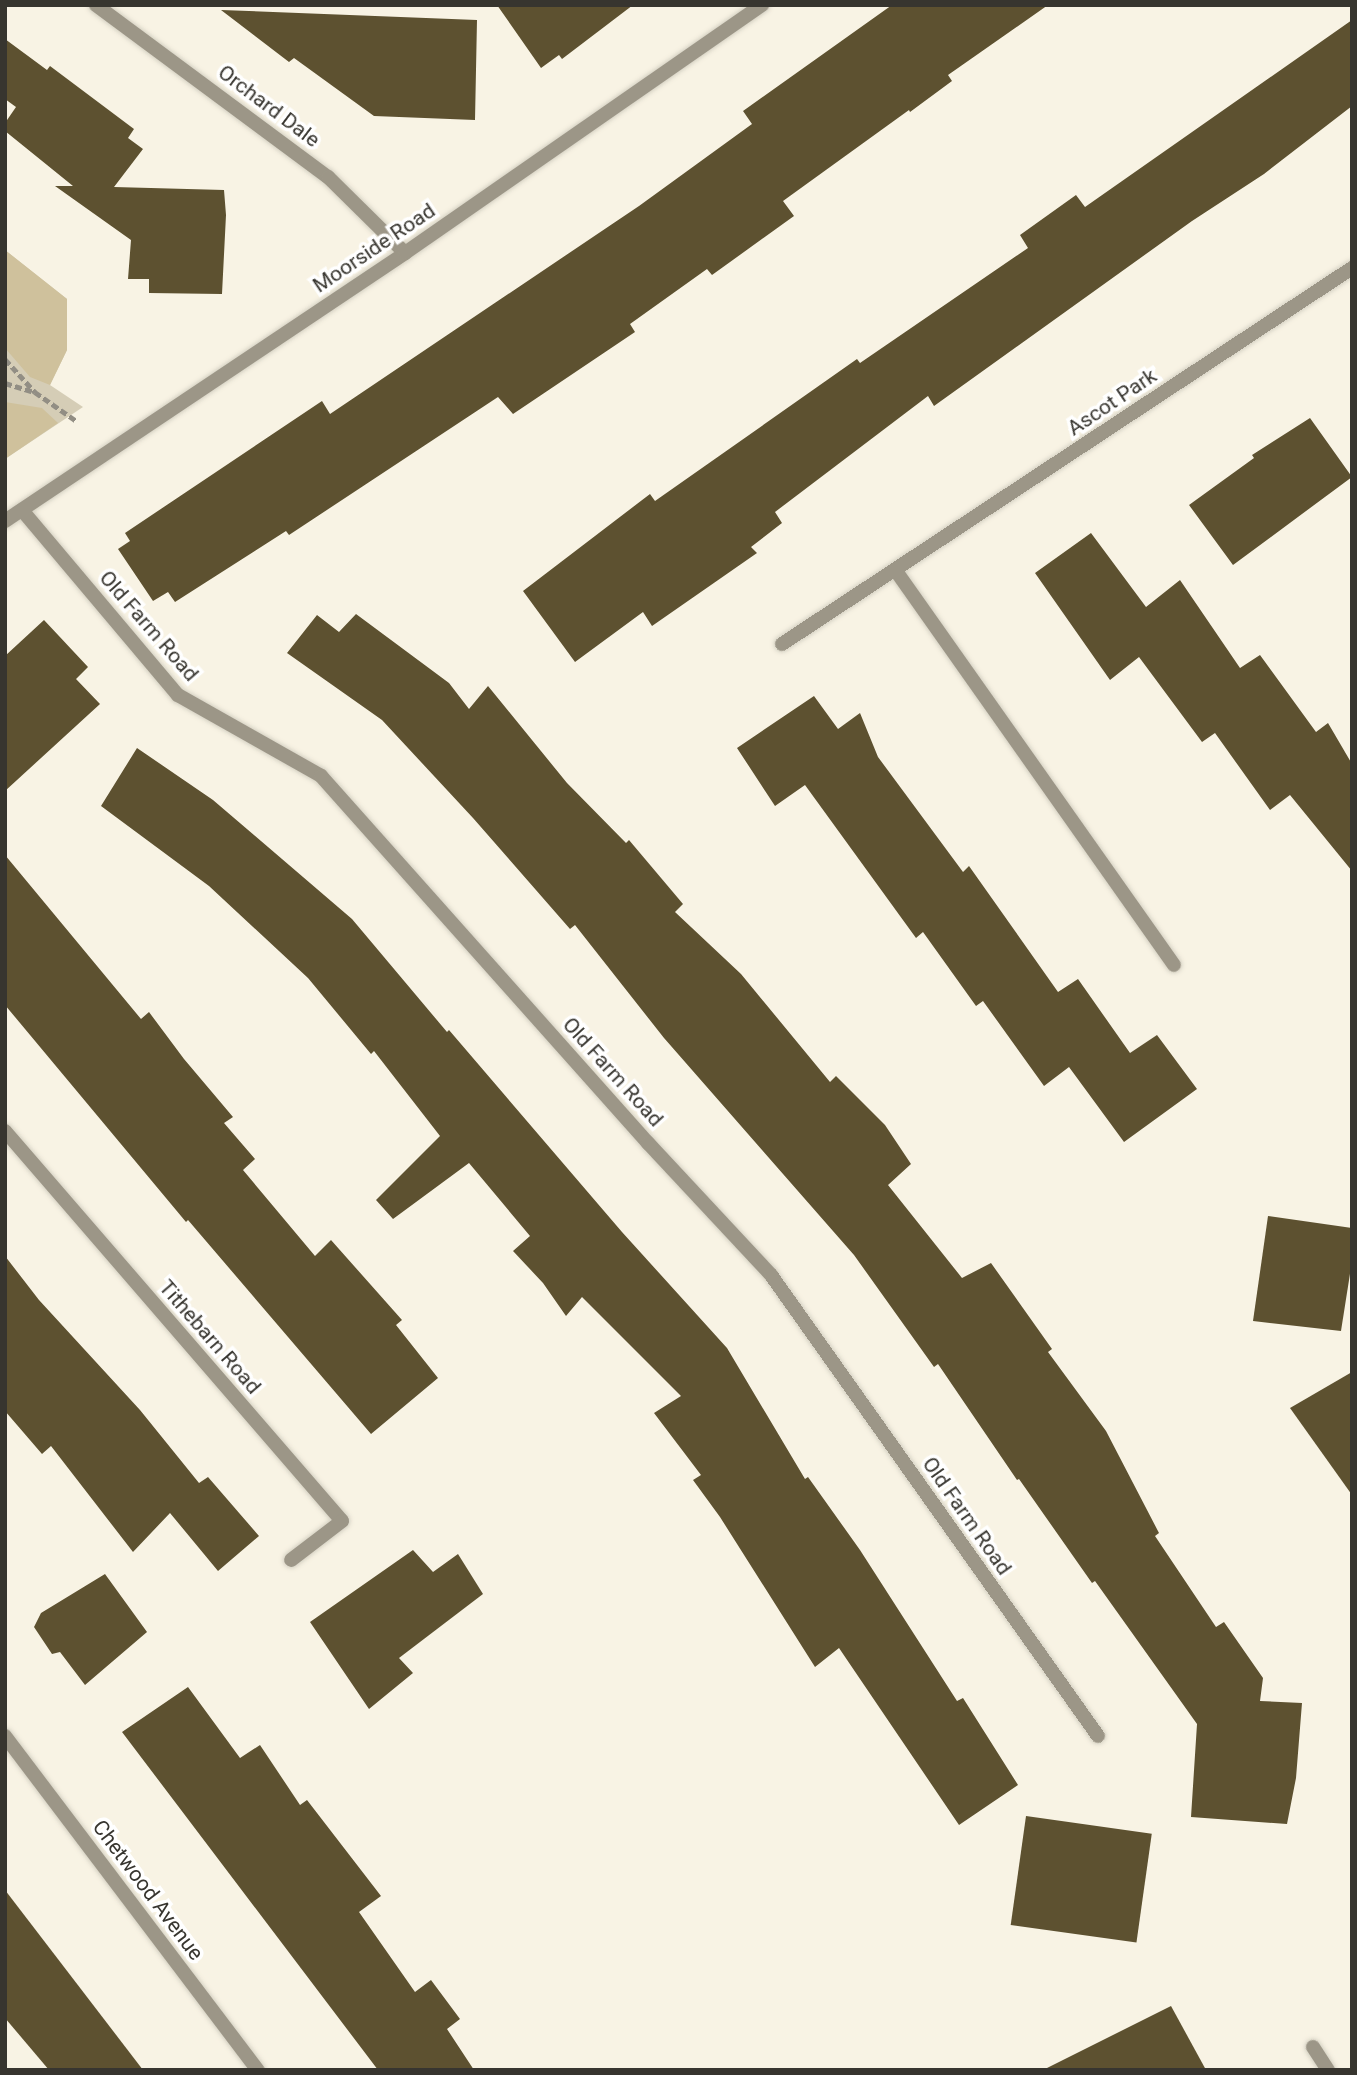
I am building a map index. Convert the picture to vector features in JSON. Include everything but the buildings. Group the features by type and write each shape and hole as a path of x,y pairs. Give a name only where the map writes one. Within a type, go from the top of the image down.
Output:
{"street":[{"name":"Orchard Dale","path":"96,5 327,177 405,253"},
{"name":"Moorside Road","path":"5,521 405,253 762,5"},
{"name":"Ascot Park","path":"782,644 1352,268"},
{"name":"Old Farm Road","path":"22,510 178,695 321,776 648,1143 771,1275 1098,1736"},
{"path":"896,570 1174,965"},
{"name":"Tithebarn Road","path":"5,1131 342,1521 291,1560"},
{"name":"Chetwood Avenue","path":"5,1736 258,2070"},
{"path":"1313,2047 1328,2070"}],"path":[{"path":"5,359 35,392 78,422"},
{"path":"5,383 35,392"}],"shaded area":[{"path":"5,250 67,299 67,350 50,385 83,407 5,459"},
{"path":"5,250 67,299 67,350 50,385 30,377 5,348"},
{"path":"5,402 42,408 58,423 5,459"}]}
